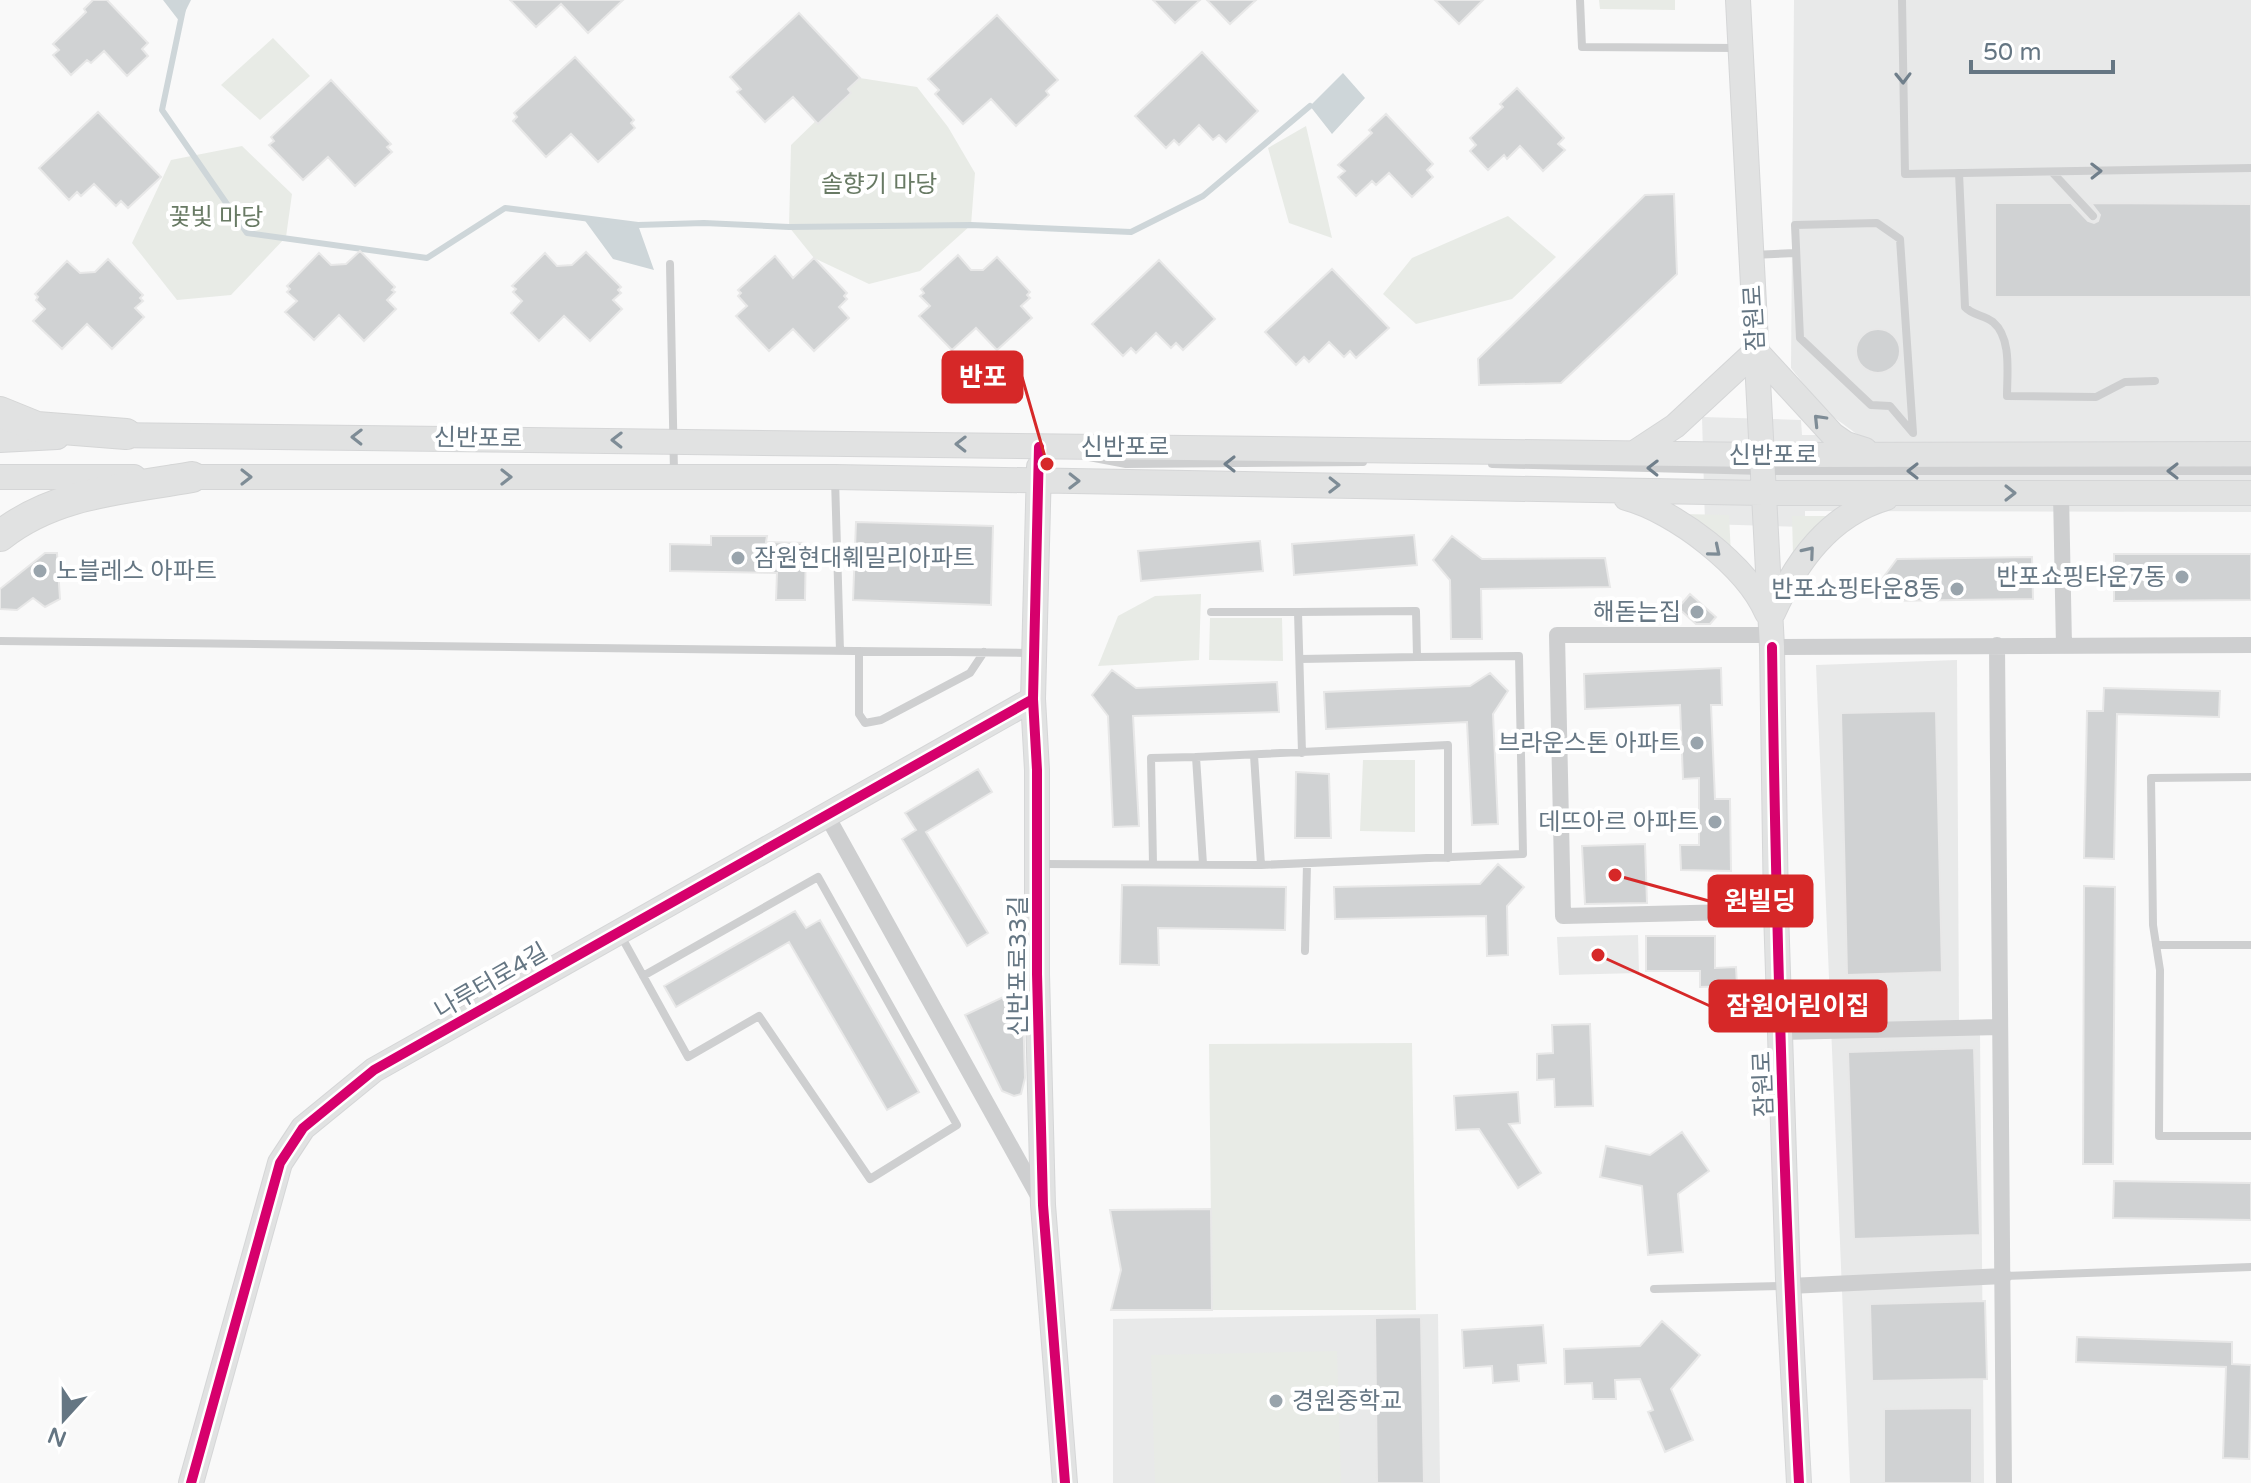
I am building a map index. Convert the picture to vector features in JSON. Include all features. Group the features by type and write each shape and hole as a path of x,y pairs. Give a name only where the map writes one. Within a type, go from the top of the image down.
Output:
{"highway":[{"path":"0,412 37,427 126,434"},
{"path":"0,536 17,523 53,505 88,495 192,477"}],"main road":[{"name":"잠원로","path":"1738,0 1771,634 1776,911 1799,1483"},
{"path":"1634,453 1675,426 1756,351 1837,438 1863,449 1916,448"},
{"name":"신반포로","path":"0,440 126,434 1634,453 1902,494 2251,493"},
{"name":"신반포로33길","path":"1039,447 1033,699 1038,864 1037,974 1043,1205 1065,1483"},
{"name":"신반포로","path":"0,477 835,477 1598,490 1763,473 1916,448 2245,452"},
{"path":"1598,490 1647,505 1691,530 1739,572 1763,604 1771,634"},
{"path":"1771,634 1793,573 1830,529 1859,508 1902,494"},
{"name":"나루터로4길","path":"191,1483 280,1163 303,1128 374,1070 1033,699"}],"street":[{"path":"2061,493 2064,646"},
{"path":"1776,911 1563,916 1557,635 1771,634 1997,645 2251,645"},
{"path":"1997,645 2004,1483"},
{"path":"826,814 1043,1205"},
{"path":"1781,1032 2000,1027"},
{"path":"1789,1286 2004,1276"}],"lane":[{"path":"1580,0 1582,47 1739,48"},
{"path":"1902,0 1905,174 2251,168"},
{"path":"2052,172 2093,216"},
{"path":"1959,173 1965,307 1969,312 1990,320 2002,333 2006,349 2007,396 2096,397 2125,382 2155,381"},
{"path":"1877,223 1900,239 1916,448 1890,406 1871,405 1800,338 1795,225 1877,223"},
{"path":"1750,255 1795,253"},
{"path":"670,264 674,477 739,471 999,474 1039,480"},
{"path":"1039,447 1126,464 1367,462"},
{"path":"1399,461 1446,451"},
{"path":"1478,463 1763,473 2251,471"},
{"path":"835,477 840,651"},
{"path":"1211,612 1416,611 1417,657"},
{"path":"1298,612 1302,753"},
{"path":"0,641 1035,653"},
{"path":"859,651 859,714 865,723 881,720 970,673 984,652"},
{"path":"1038,864 1261,865 1523,854 1519,656 1300,659"},
{"path":"1153,864 1151,758 1448,745 1448,858"},
{"path":"1254,755 1261,865"},
{"path":"1196,757 1203,864"},
{"path":"2251,777 2151,778 2153,925 2160,970 2159,1136 2251,1136"},
{"path":"1305,951 1307,864"},
{"path":"619,931 643,976 688,1057 759,1016 870,1179 957,1125 818,877 643,976"},
{"path":"2156,945 2251,945"},
{"path":"2004,1276 2251,1267"},
{"path":"1654,1289 1789,1286"}],"shaded area":[{"path":"163,0 191,0 180,22"},
{"path":"1794,0 2251,0 2251,512 1805,511 1805,527 1705,524 1702,417 1801,420 1802,435 1858,435 1824,410 1791,368"},
{"path":"1343,73 1365,98 1332,134 1310,106"},
{"path":"583,218 638,225 654,270 613,259"},
{"path":"1957,660 1959,1028 1980,1032 1984,1483 1850,1483 1816,665"},
{"path":"1638,935 1639,973 1559,975 1557,937"},
{"name":"경원중학교","path":"1438,1314 1440,1483 1113,1483 1113,1319"}],"green space":[{"path":"1599,0 1675,0 1675,10 1600,9"},
{"path":"273,38 310,76 260,120 221,85"},
{"name":"솔향기 마당","path":"860,78 917,87 948,127 975,173 971,225 920,271 869,284 814,258 789,227 791,145"},
{"path":"1306,126 1332,238 1289,223 1268,148"},
{"name":"꽃빛 마당","path":"242,146 292,194 286,237 231,295 177,300 132,243 171,160"},
{"path":"1508,216 1556,257 1512,299 1416,324 1383,294 1412,258"},
{"path":"1683,514 1729,515 1731,555"},
{"path":"1792,516 1831,516 1814,528 1793,555"},
{"path":"1201,594 1199,660 1098,666 1118,616 1155,596"},
{"path":"1210,618 1282,618 1283,661 1209,660"},
{"path":"1363,760 1415,760 1415,832 1360,831"},
{"path":"1412,1043 1416,1310 1212,1310 1209,1044"},
{"path":"1337,1351 1341,1483 1155,1483 1151,1355"}],"building":[{"path":"93,0 107,0 148,43 142,49 148,56 127,76 104,51 91,63 87,60 71,75 53,55 59,50 53,44 86,12 84,9"},
{"path":"510,0 623,0 588,33 561,4 536,27"},
{"path":"1153,0 1200,0 1175,23"},
{"path":"1207,0 1256,0 1230,24"},
{"path":"1435,0 1483,0 1459,24"},
{"path":"799,13 860,78 848,89 851,93 818,124 793,97 765,122 737,92 741,89 730,77"},
{"path":"997,15 1058,80 1046,91 1049,95 1016,126 991,99 963,124 935,94 939,90 928,79"},
{"path":"1202,52 1258,111 1226,142 1219,135 1213,140 1199,125 1179,145 1174,140 1166,148 1135,116"},
{"path":"575,57 634,120 631,123 635,128 598,162 571,134 546,157 513,121 517,117 514,113"},
{"path":"331,80 391,144 387,147 392,152 355,186 328,157 303,180 269,145 274,141 271,137"},
{"path":"1517,88 1564,138 1558,144 1565,150 1543,171 1520,146 1507,159 1504,155 1488,170 1470,151 1476,145 1470,138 1503,107 1500,104"},
{"path":"98,112 161,177 128,208 121,201 116,206 94,184 81,196 77,192 69,200 39,168"},
{"path":"1386,114 1433,164 1427,170 1433,177 1412,197 1389,173 1376,185 1372,181 1356,196 1338,177 1345,171 1338,165 1372,133 1369,130"},
{"path":"1674,194 1677,274 1561,383 1479,385 1478,359 1645,195"},
{"path":"1995,203 2071,203 2088,221 2094,223 2100,215 2091,203 2251,204 2251,297 1995,297"},
{"path":"360,251 395,287 392,290 395,292 387,300 396,309 364,341 339,315 314,340 285,312 297,301 287,292 290,289 287,286 319,253 331,265 346,264"},
{"path":"586,252 621,287 618,290 621,293 613,300 622,309 590,341 564,316 539,341 511,313 522,301 513,292 516,289 512,286 545,253 557,266 572,265"},
{"path":"958,255 971,270 983,270 997,257 1030,292 1027,295 1030,298 1021,306 1032,318 997,350 976,328 952,350 919,316 930,306 920,296 924,293 921,289"},
{"path":"775,256 793,278 814,258 847,293 844,296 847,299 839,307 849,318 814,351 793,329 769,351 736,316 747,306 738,296 741,293 738,290"},
{"path":"108,259 143,295 140,298 143,301 135,308 144,317 112,349 87,324 62,349 33,321 45,309 36,300 38,297 35,294 67,261 80,273 95,272"},
{"path":"1159,260 1215,319 1183,350 1176,343 1171,348 1156,333 1136,353 1131,348 1123,356 1092,324"},
{"path":"1332,269 1389,328 1356,358 1350,351 1344,357 1329,342 1309,362 1304,357 1296,365 1265,332"},
{"path":"1878,329 1894,335 1900,351 1894,367 1878,373 1862,367 1856,351 1862,335"},
{"path":"856,522 993,526 991,605 853,600"},
{"path":"1414,535 1417,565 1294,575 1292,544"},
{"name":"잠원현대훼밀리아파트","path":"711,536 767,536 766,542 806,543 805,600 776,600 777,573 670,571 670,544 711,545"},
{"path":"1452,536 1482,559 1605,558 1610,587 1481,589 1482,639 1451,639 1450,580 1433,560"},
{"path":"1260,541 1263,571 1141,581 1138,551"},
{"name":"노블레스 아파트","path":"45,553 57,553 60,599 45,607 33,598 17,610 0,609 0,589"},
{"name":"반포쇼핑타운7동","path":"2114,554 2251,554 2251,600 2114,601"},
{"name":"반포쇼핑타운8동","path":"2032,557 2033,599 1883,601 1882,579 1897,559"},
{"name":"해돋는집","path":"1690,594 1716,617 1710,624 1696,624 1678,608"},
{"name":"브라운스톤 아파트","path":"1721,668 1722,705 1711,705 1715,799 1730,799 1731,871 1681,870 1680,845 1699,845 1699,778 1683,779 1680,705 1585,709 1584,674"},
{"path":"1112,670 1136,688 1277,682 1279,712 1133,716 1139,826 1113,827 1108,716 1092,695"},
{"path":"1490,673 1508,691 1493,714 1498,824 1472,825 1467,722 1326,729 1324,692 1470,686"},
{"path":"2104,688 2220,691 2219,717 2117,714 2114,859 2084,858 2087,711 2103,711"},
{"path":"1936,711 1942,972 1847,975 1841,713"},
{"path":"978,769 992,792 926,832 988,933 967,946 902,839 916,830 905,813"},
{"path":"1296,772 1329,774 1331,838 1295,838"},
{"path":"1645,844 1647,903 1585,904 1582,846"},
{"path":"1498,864 1524,887 1507,906 1508,955 1487,956 1486,916 1335,919 1334,887 1480,884"},
{"path":"1122,885 1286,887 1285,930 1158,928 1159,965 1120,964"},
{"path":"2084,886 2115,887 2113,1164 2083,1164"},
{"path":"795,911 806,928 820,920 919,1092 887,1110 789,942 676,1007 664,986"},
{"path":"1646,936 1715,936 1715,968 1736,967 1737,986 1700,987 1700,971 1646,971"},
{"path":"1016,991 1023,1007 1025,1078 1021,1094 1014,1096 1002,1091 965,1015"},
{"path":"1590,1024 1593,1106 1555,1107 1554,1079 1537,1080 1537,1054 1553,1053 1552,1025"},
{"path":"1974,1048 1980,1235 1854,1239 1848,1052"},
{"path":"1518,1092 1520,1123 1509,1124 1541,1173 1518,1188 1479,1129 1456,1130 1454,1096"},
{"path":"1682,1132 1709,1171 1678,1194 1683,1252 1648,1255 1642,1186 1600,1177 1606,1146 1650,1155"},
{"path":"2114,1181 2251,1183 2251,1220 2113,1218"},
{"path":"1211,1209 1212,1310 1111,1310 1121,1270 1110,1210"},
{"path":"1985,1301 1987,1379 1872,1381 1870,1304"},
{"name":"경원중학교","path":"1421,1317 1424,1483 1377,1483 1375,1318"},
{"path":"1662,1321 1700,1355 1671,1389 1693,1440 1665,1452 1648,1412 1653,1410 1640,1379 1615,1380 1616,1399 1593,1399 1592,1383 1565,1384 1564,1349 1640,1346"},
{"path":"1543,1325 1546,1363 1518,1365 1519,1381 1493,1383 1492,1366 1464,1368 1462,1330"},
{"path":"2077,1337 2232,1342 2232,1364 2251,1365 2249,1459 2223,1458 2226,1367 2076,1362"},
{"path":"1972,1408 1972,1483 1884,1483 1884,1409"}],"waterway":[{"path":"185,0 162,110 247,233 427,258 505,208 638,225 971,225 1131,232 1203,196 1310,106"}],"cycle path":[{"path":"1039,447 1033,699 1037,770 1037,974 1043,1205 1065,1483"},
{"path":"1772,647 1781,1065 1799,1483"},
{"path":"191,1483 280,1163 303,1128 374,1070 1033,699"}],"place":[{"name":"반포","path":"1047,464"},
{"name":"잠원현대훼밀리아파트","path":"738,558"},
{"name":"노블레스 아파트","path":"40,571"},
{"name":"반포쇼핑타운7동","path":"2182,577"},
{"name":"반포쇼핑타운8동","path":"1957,589"},
{"name":"해돋는집","path":"1697,612"},
{"name":"브라운스톤 아파트","path":"1697,743"},
{"name":"데뜨아르 아파트","path":"1715,822"},
{"name":"원빌딩","path":"1615,875"},
{"name":"잠원어린이집","path":"1598,955"},
{"name":"경원중학교","path":"1276,1401"}]}
